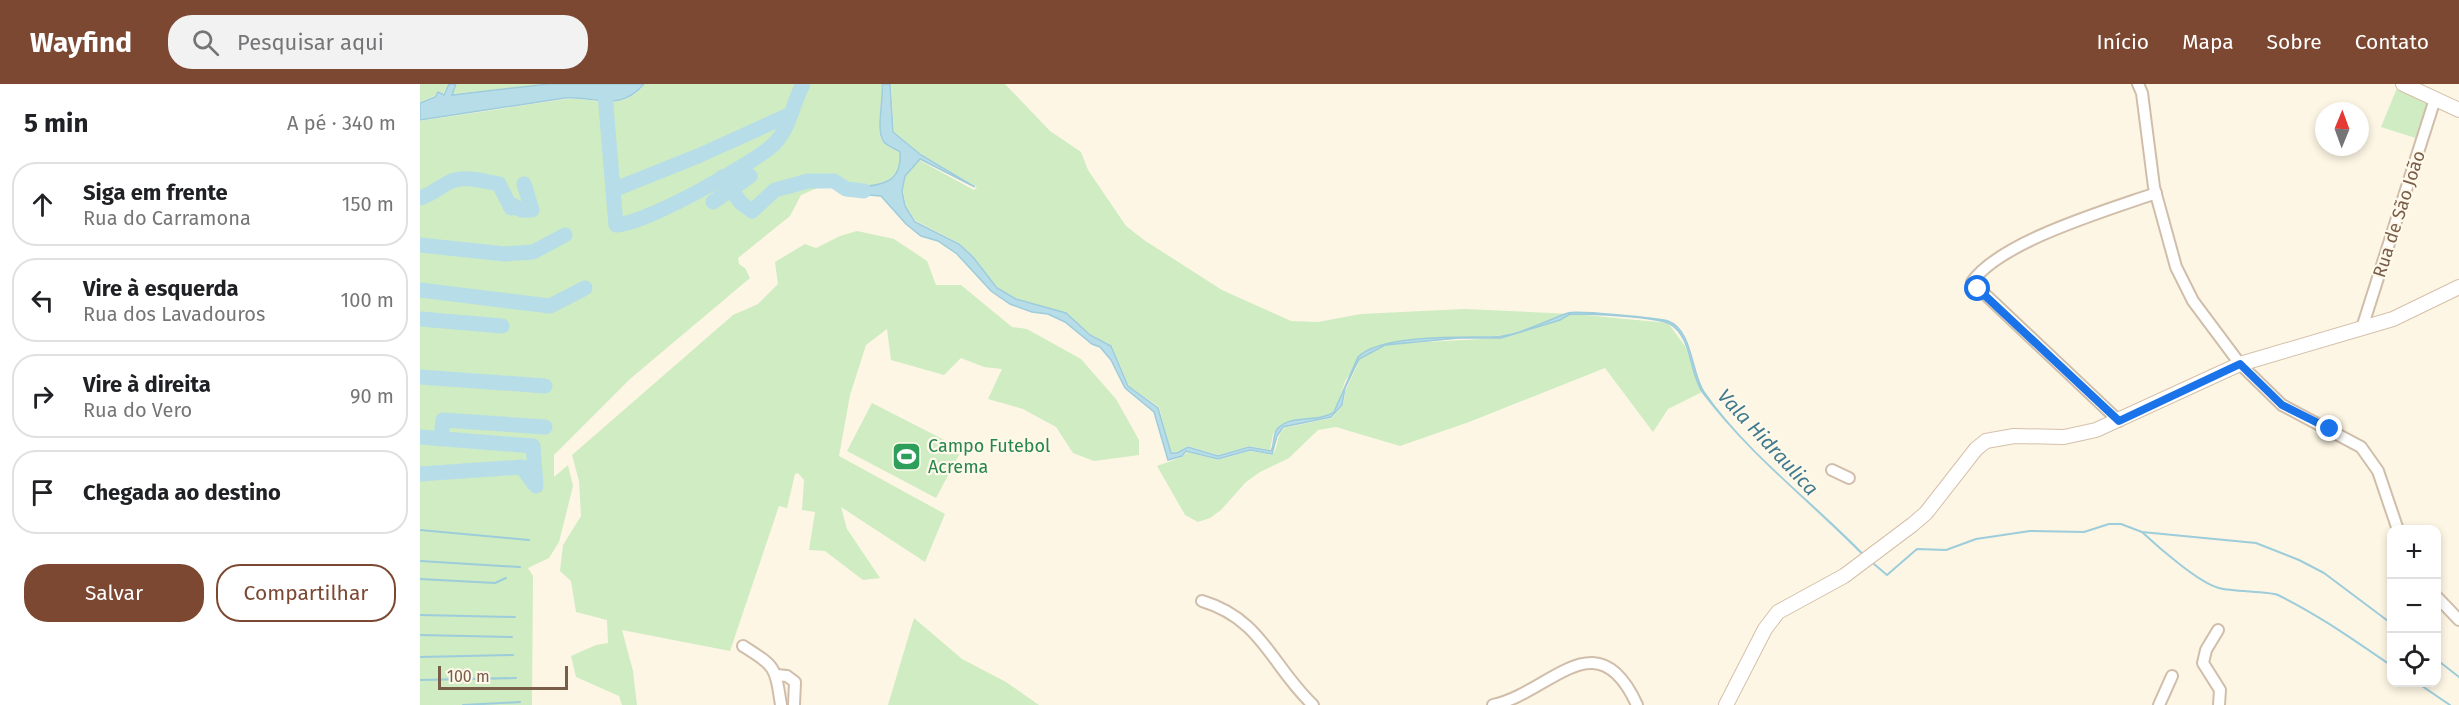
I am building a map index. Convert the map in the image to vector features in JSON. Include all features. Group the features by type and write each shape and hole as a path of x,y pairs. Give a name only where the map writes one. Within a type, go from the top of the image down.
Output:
{"street":[{"path":"2138,84 2142,93 2156,193 2176,267 2193,301 2240,364 2282,405 2361,447 2378,471 2396,525"},
{"path":"2406,85 2459,111"},
{"name":"Rua de São João","path":"2362,328 2435,99"},
{"path":"2119,421 1972,282 1981,269 2056,228 2156,193"},
{"path":"1726,705 1765,630 1778,612 1844,576 1912,525 1926,513 1976,449 1986,441 2014,436 2064,437 2119,421 2240,364 2393,319 2459,287"},
{"path":"1832,470 1849,478"},
{"path":"1202,601 1224,608 1249,625 1294,687 1312,705"},
{"path":"2441,601 2459,620"},
{"path":"2218,630 2206,650 2203,663 2220,690 2219,705"},
{"path":"743,646 771,664 776,675 781,705"},
{"path":"1493,705 1526,694 1557,673 1580,664 1609,666 1620,675 1637,705"},
{"path":"776,675 787,676 795,682 794,705"},
{"path":"2159,705 2172,676"}],"green space":[{"path":"420,84 448,84 443,94 438,91 434,96 420,102"},
{"path":"457,84 543,84 453,94"},
{"path":"645,84 881,84 880,137 883,142 900,153 898,167 893,176 884,182 860,186 822,187 801,195 790,216 738,258 739,264 745,268 750,278 630,379 554,455 554,477 568,465 573,486 559,542 549,558 528,568 533,576 532,705 420,705 420,121 566,99 617,101 627,99"},
{"path":"891,84 1005,84 1050,131 1081,152 1088,170 1126,226 1222,290 1291,321 1318,322 1361,314 1464,309 1573,314 1668,323 1685,346 1702,392 1668,409 1653,432 1605,368 1469,422 1400,446 1336,427 1318,430 1289,458 1260,472 1246,482 1221,510 1210,518 1198,522 1185,515 1157,466 1182,457 1187,452 1218,460 1250,451 1272,455 1284,428 1332,418 1343,405 1346,389 1359,362 1345,381 1333,412 1325,416 1282,424 1273,434 1270,450 1249,446 1218,455 1188,446 1177,452 1171,452 1159,407 1129,386 1112,346 1090,334 1066,313 1016,298 998,288 973,256 959,243 916,221 906,206 903,191 905,177 919,160 974,190 977,187 921,154 894,132","holes":["1540,325 1501,338 1407,343 1505,335"]},
{"path":"2397,88 2427,102 2429,106 2419,139 2381,127"},
{"path":"857,231 894,239 927,261 936,285 961,285 1012,327 1027,329 1081,359 1116,399 1139,440 1139,455 1094,461 1073,453 1056,427 1023,409 988,399 1002,369 984,367 961,358 944,375 891,360 887,329 866,345 850,395 839,456 945,514 925,562 841,507 847,529 880,578 863,580 825,551 809,550 815,512 802,510 804,480 798,473 795,474 787,508 779,506 730,651 622,630 633,671 637,705 622,705 619,696 576,677 571,656 596,645 608,643 607,620 576,612 571,581 560,571 563,545 581,516 579,481 572,455 733,315 758,304 778,284 775,262 805,244 816,248 840,236"},
{"path":"872,403 962,449 936,498 847,451"},
{"path":"914,618 962,659 1006,682 1039,705 888,705"}],"water":[{"path":"449,84 456,84 452,95 548,84 644,84 635,93 616,101 565,98 420,120 420,103 435,97 438,92 444,95"},
{"path":"882,84 890,84 893,132 921,155 975,187 920,159 905,176 902,191 905,206 915,222 959,244 973,257 997,288 1016,299 1066,313 1090,335 1111,346 1128,386 1158,408 1171,453 1177,453 1188,447 1218,456 1249,447 1271,451 1276,431 1284,424 1334,412 1358,357 1369,350 1384,345 1401,341 1441,338 1501,336 1520,332 1574,312 1634,316 1668,321 1676,326 1687,342 1704,392 1721,415 1760,457 1740,437 1721,416 1703,393 1698,385 1682,337 1670,324 1637,317 1570,314 1560,320 1501,338 1458,338 1385,345 1359,359 1345,388 1342,405 1331,417 1283,427 1277,436 1272,454 1250,450 1218,459 1186,451 1182,456 1168,460 1154,412 1125,388 1111,360 1100,347 1092,344 1065,322 1048,314 1032,312 1010,304 991,291 957,254 938,241 921,236 906,224 881,196 846,189 884,183 896,173 900,164 900,152 885,143 881,137"},
{"path":"1760,457 1844,535 1864,555 1899,527 1864,556"}],"waterway":[{"path":"613,190 616,225 629,223 649,215 698,192 746,164 775,143 788,122 803,84"},
{"path":"605,94 613,190 698,156 791,114"},
{"path":"713,202 750,176"},
{"path":"722,177 741,203 752,211 775,190 808,181 834,181 846,189 864,191"},
{"path":"420,198 452,181 472,179 499,184 511,208 513,205 521,210 532,210 524,184"},
{"path":"420,245 505,254 533,252 565,235"},
{"path":"420,290 550,306 585,288"},
{"path":"420,319 502,326"},
{"path":"420,377 545,386"},
{"path":"441,439 443,420 545,427"},
{"path":"420,437 533,446 536,486"},
{"path":"420,474 522,467 534,484"},
{"name":"Vala Hidraulica","path":"1874,564 1887,575 1917,549 1946,550 1976,539 2030,531 2084,532 2109,524 2121,524 2142,532 2256,543 2299,560 2324,573 2387,620"},
{"path":"420,530 529,540"},
{"path":"2142,532 2179,564 2211,585 2225,589 2278,595 2322,620 2387,663"},
{"path":"420,561 520,567"},
{"path":"420,579 495,583 506,578"},
{"path":"420,615 515,617"},
{"path":"420,635 512,637"},
{"path":"420,657 513,655"},
{"name":"Vala Hidraulica","path":"2441,663 2459,677"},
{"path":"420,680 516,678"},
{"path":"2423,687 2450,705"},
{"path":"463,705 520,702"}],"place":[{"name":"Campo Futebol Acrema","path":"907,456"}],"route":[{"path":"1978,289 2119,421 2240,364 2282,405 2330,429"}]}
